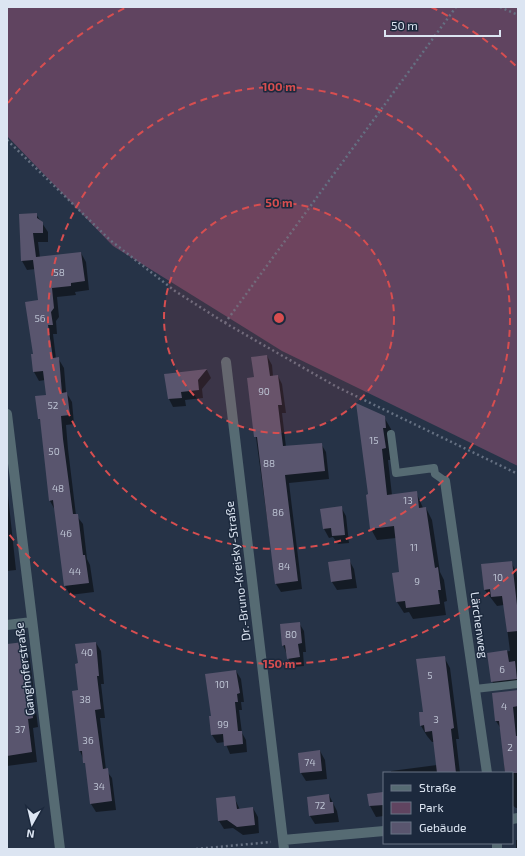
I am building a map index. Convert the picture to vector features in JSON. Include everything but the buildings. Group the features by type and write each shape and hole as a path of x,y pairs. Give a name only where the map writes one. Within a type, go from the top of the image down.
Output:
{"street":[{"name":"Dr.-Bruno-Kreisky-Straße","path":"226,362 283,845"},
{"name":"Ganghoferstraße","path":"7,414 60,849"},
{"name":"Lärchenweg","path":"445,481 487,772"},
{"path":"7,625 32,622"},
{"path":"283,845 383,831"}],"lane":[{"path":"391,434 396,473 434,468 435,474 445,481"},
{"path":"475,689 518,684"}],"path":[{"path":"225,324 456,7"},
{"path":"500,7 518,15"},
{"path":"7,140 110,240 174,291 225,324 337,387 518,474"},
{"path":"196,849 283,845"}],"green space":[{"path":"7,7 518,7 518,466 282,351 113,246 7,136"}]}
